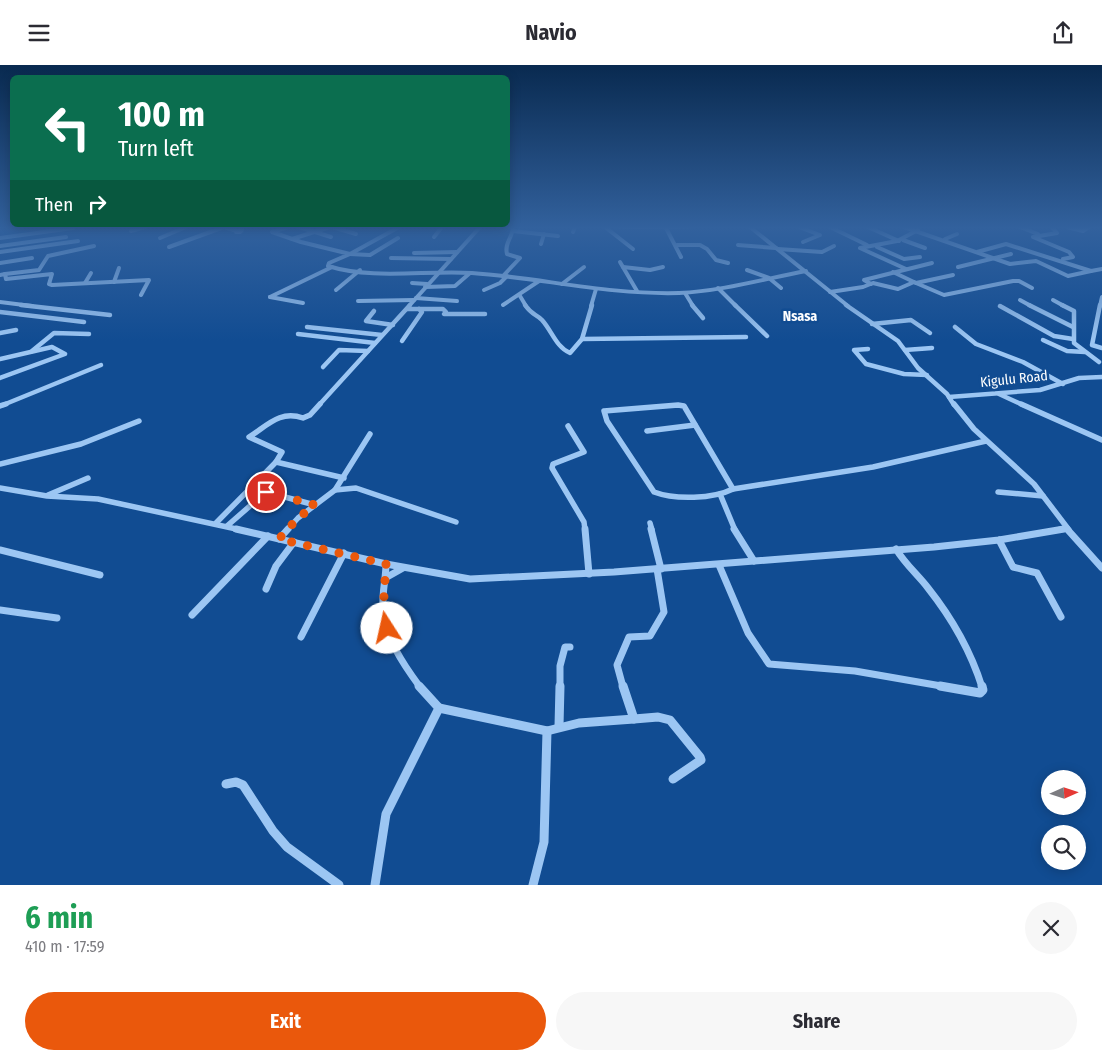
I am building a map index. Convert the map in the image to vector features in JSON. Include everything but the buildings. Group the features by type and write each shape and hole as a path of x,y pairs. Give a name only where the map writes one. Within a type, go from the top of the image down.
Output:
{"street":[{"path":"0,275 39,270 44,265"},
{"path":"328,265 360,271 470,273 596,289 685,293 806,271"},
{"path":"216,523 252,488 276,462 282,452 250,439 251,435 288,413 303,418 308,417 393,325 445,265"},
{"path":"484,290 500,283 514,265"},
{"path":"798,265 872,324 894,338 949,397 964,419 986,441 1025,474 1067,529 1102,568"},
{"path":"897,265 906,269"},
{"path":"922,265 864,280 871,284 898,289 915,283 953,275"},
{"path":"958,267 965,265"},
{"path":"1045,265 1068,276 1102,269"},
{"path":"1075,265 1090,271"},
{"path":"303,303 270,296 332,267"},
{"path":"562,284 567,278 584,267"},
{"path":"624,267 650,270 663,267"},
{"path":"624,267 637,291"},
{"path":"114,282 119,268"},
{"path":"747,270 769,278 781,287"},
{"path":"336,291 360,271"},
{"path":"893,272 944,295 1011,281 1019,281 1032,288"},
{"path":"85,283 91,273"},
{"path":"412,283 426,286 457,287 470,273"},
{"path":"5,274 5,278 8,279 52,274 50,285 149,280 141,295"},
{"path":"503,305 520,296 539,281"},
{"path":"830,292 871,284"},
{"path":"718,288 767,336"},
{"path":"520,296 532,315 541,319 563,350 572,352 582,339 596,289"},
{"path":"685,293 697,313 703,318"},
{"path":"1102,297 1092,345 1102,348"},
{"path":"358,301 415,299 457,301"},
{"path":"1020,300 1074,327"},
{"path":"1053,300 1074,311 1074,343 1101,361"},
{"path":"0,302 110,315"},
{"path":"1000,306 1054,336 1073,339"},
{"path":"407,309 445,309 446,312 439,320"},
{"path":"402,341 422,312 419,309"},
{"path":"374,311 366,319 367,321 393,325"},
{"path":"0,312 84,323"},
{"path":"444,314 486,314"},
{"path":"872,324 911,320 930,333"},
{"path":"307,327 382,335"},
{"path":"955,327 961,334 991,353 1017,360 1063,384"},
{"path":"0,333 16,330"},
{"path":"32,351 54,333 89,335"},
{"path":"298,334 375,343"},
{"path":"582,339 645,340 746,337"},
{"path":"1042,340 1065,351 1085,352"},
{"path":"0,359 52,347 65,354 0,378"},
{"path":"905,350 932,348"},
{"path":"868,349 854,350 866,364 904,374 927,375"},
{"path":"323,367 339,350 368,351"},
{"path":"1,405 101,365"},
{"name":"Kigulu Road","path":"949,397 983,392 1040,390 1079,378 1102,377"},
{"path":"997,393 1102,440"},
{"path":"733,489 681,405 607,409 604,415 658,495 720,494 730,492 733,489 873,467 963,448 986,441"},
{"path":"0,464 74,446 139,421"},
{"path":"647,431 695,425"},
{"path":"568,426 584,452 553,464 552,467 584,522 589,574"},
{"path":"279,539 298,518 335,490 370,434"},
{"path":"276,462 344,478"},
{"path":"47,496 88,478"},
{"path":"0,488 47,496 98,499 216,523 386,564 470,579 589,574 720,565 999,540 1067,529"},
{"path":"252,488 315,505"},
{"path":"335,490 356,488 456,522"},
{"path":"227,526 266,492"},
{"path":"998,492 1043,496"},
{"path":"720,494 734,527 754,561"},
{"path":"634,719 617,670 618,661 626,649 629,637 650,637 664,612 659,569 650,523"},
{"path":"192,615 268,536"},
{"path":"999,540 1013,567 1037,573 1062,617"},
{"path":"266,589 276,566 294,542"},
{"path":"720,565 752,638 762,658 769,664 855,671 980,693 983,690 981,681 964,644 922,580 904,563 896,549"},
{"path":"0,550 100,575"},
{"path":"301,637 344,553"},
{"path":"386,564 387,577 383,589 383,611 390,637 414,681 439,708 541,728 547,731 559,726 592,720 658,717 670,720 701,760 673,779"},
{"path":"387,577 403,567"},
{"path":"0,610 57,618"},
{"path":"559,726 560,666 566,647 570,647"},
{"path":"375,885 386,814 439,708"},
{"path":"534,885 544,842 547,731"},
{"path":"226,784 236,782 243,785 272,831 287,847 339,885"}],"district":[{"name":"Nsasa","path":"800,316"}],"route":[{"path":"266,492 315,505 298,518 279,539 386,564 387,577 383,589 383,611 387,628"}]}
